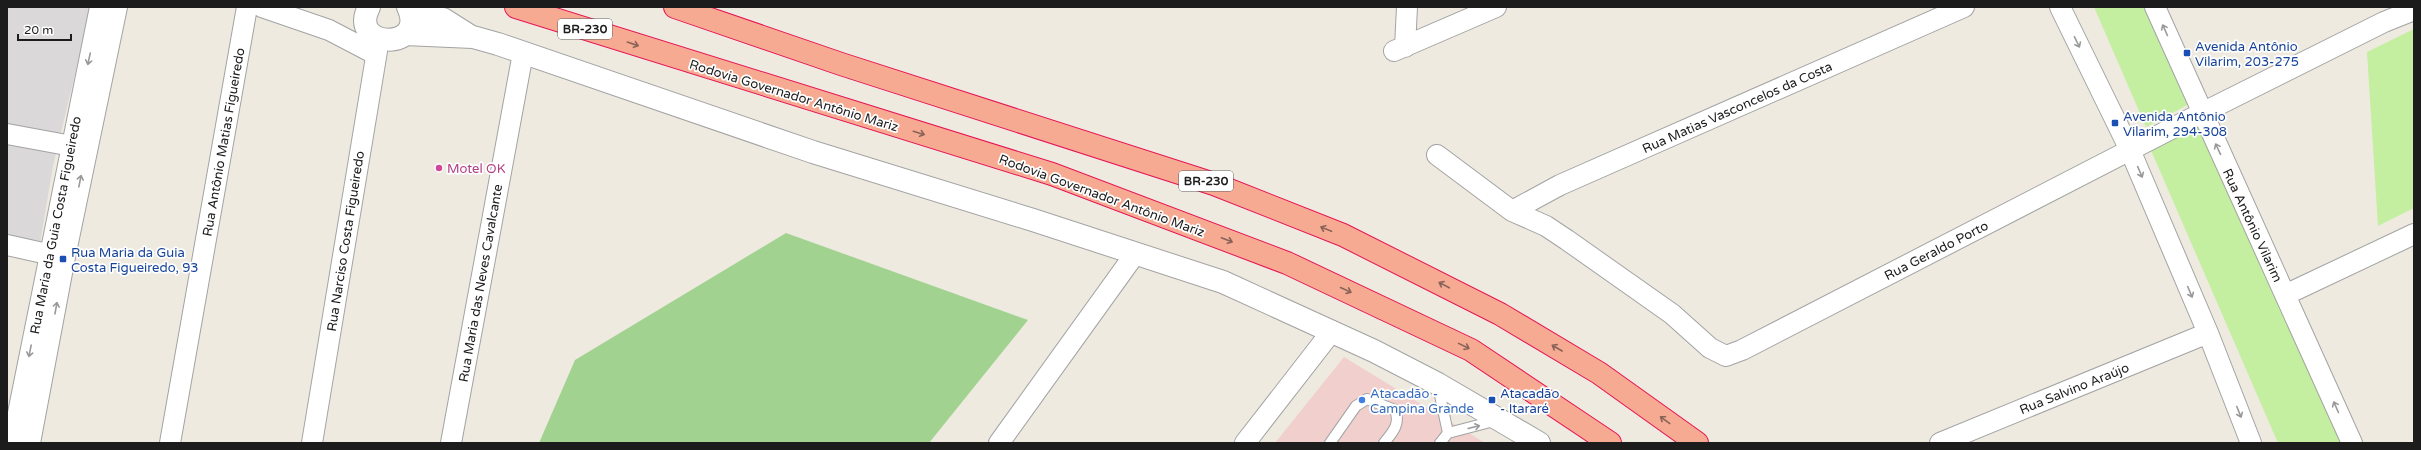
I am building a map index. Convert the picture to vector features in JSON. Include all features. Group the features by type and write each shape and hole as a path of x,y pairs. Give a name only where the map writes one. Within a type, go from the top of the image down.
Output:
{"highway":[{"name":"Rodovia Governador Antônio Mariz","path":"516,7 1052,174 1287,262 1471,350 1610,443"},
{"name":"BR-230","path":"675,7 856,69 1214,184 1342,235 1426,276 1520,326 1599,373 1697,443"}],"street":[{"name":"Rua Maria da Guia Costa Figueiredo","path":"12,443 23,391 57,256 79,147 100,7"},
{"name":"Rua Maria da Guia Costa Figueiredo","path":"79,147 117,7"},
{"name":"Rua Antônio Matias Figueiredo","path":"170,443 247,7"},
{"path":"262,7 377,47 395,40 405,34 410,24 411,9 443,19 473,37 813,152 1032,220 1223,282 1332,331 1438,384 1539,443"},
{"path":"1407,7 1399,49 1496,7"},
{"name":"Rua Matias Vasconcelos da Costa","path":"1512,211 1560,185 1964,7"},
{"path":"2060,7 2130,150 2208,333 2252,443"},
{"name":"Rua Antônio Vilarim","path":"2155,7 2352,443"},
{"name":"Rua Geraldo Porto","path":"1512,211 1546,226 1567,240 1672,314 1710,348 1726,356 1742,350 2202,113 2385,15 2414,10"},
{"path":"363,12 377,47"},
{"path":"405,34 473,37"},
{"name":"Rua Narciso Costa Figueiredo","path":"312,443 377,47"},
{"name":"Rua Maria das Neves Cavalcante","path":"451,443 523,53"},
{"path":"7,134 79,147"},
{"path":"1437,156 1512,211"},
{"path":"2285,294 2414,234"},
{"path":"7,245 57,256"},
{"path":"999,443 1135,254"},
{"path":"1245,443 1332,331"},
{"name":"Rua Salvino Araújo","path":"1940,443 2208,333"},
{"name":"Rua Maria da Guia Costa Figueiredo","path":"23,391 30,443"}],"lane":[{"path":"1438,384 1448,433"},
{"path":"1330,443 1356,406 1367,399 1395,410 1398,416 1396,428 1384,443"},
{"path":"1440,443 1448,433 1500,420"}],"shaded area":[{"path":"7,7 91,7 53,166 38,255 7,248"},
{"name":"Atacadão - Campina Grande","path":"1344,357 1485,443 1275,443"}],"green space":[{"path":"2094,7 2147,7 2191,103 2146,127"},
{"path":"2414,29 2414,208 2378,226 2367,52"},
{"path":"2204,125 2343,443 2278,443 2150,148"},
{"path":"786,233 1028,320 929,443 539,443 575,360"}],"place":[{"name":"Avenida Antônio Vilarim, 203-275","path":"2187,53"},
{"name":"Avenida Antônio Vilarim, 294-308","path":"2115,123"},
{"name":"Motel OK","path":"439,168"},
{"name":"Rua Maria da Guia Costa Figueiredo, 93","path":"63,259"},
{"name":"Atacadão - Campina Grande","path":"1362,400"},
{"name":"Atacadão - Itararé","path":"1492,400"}]}
